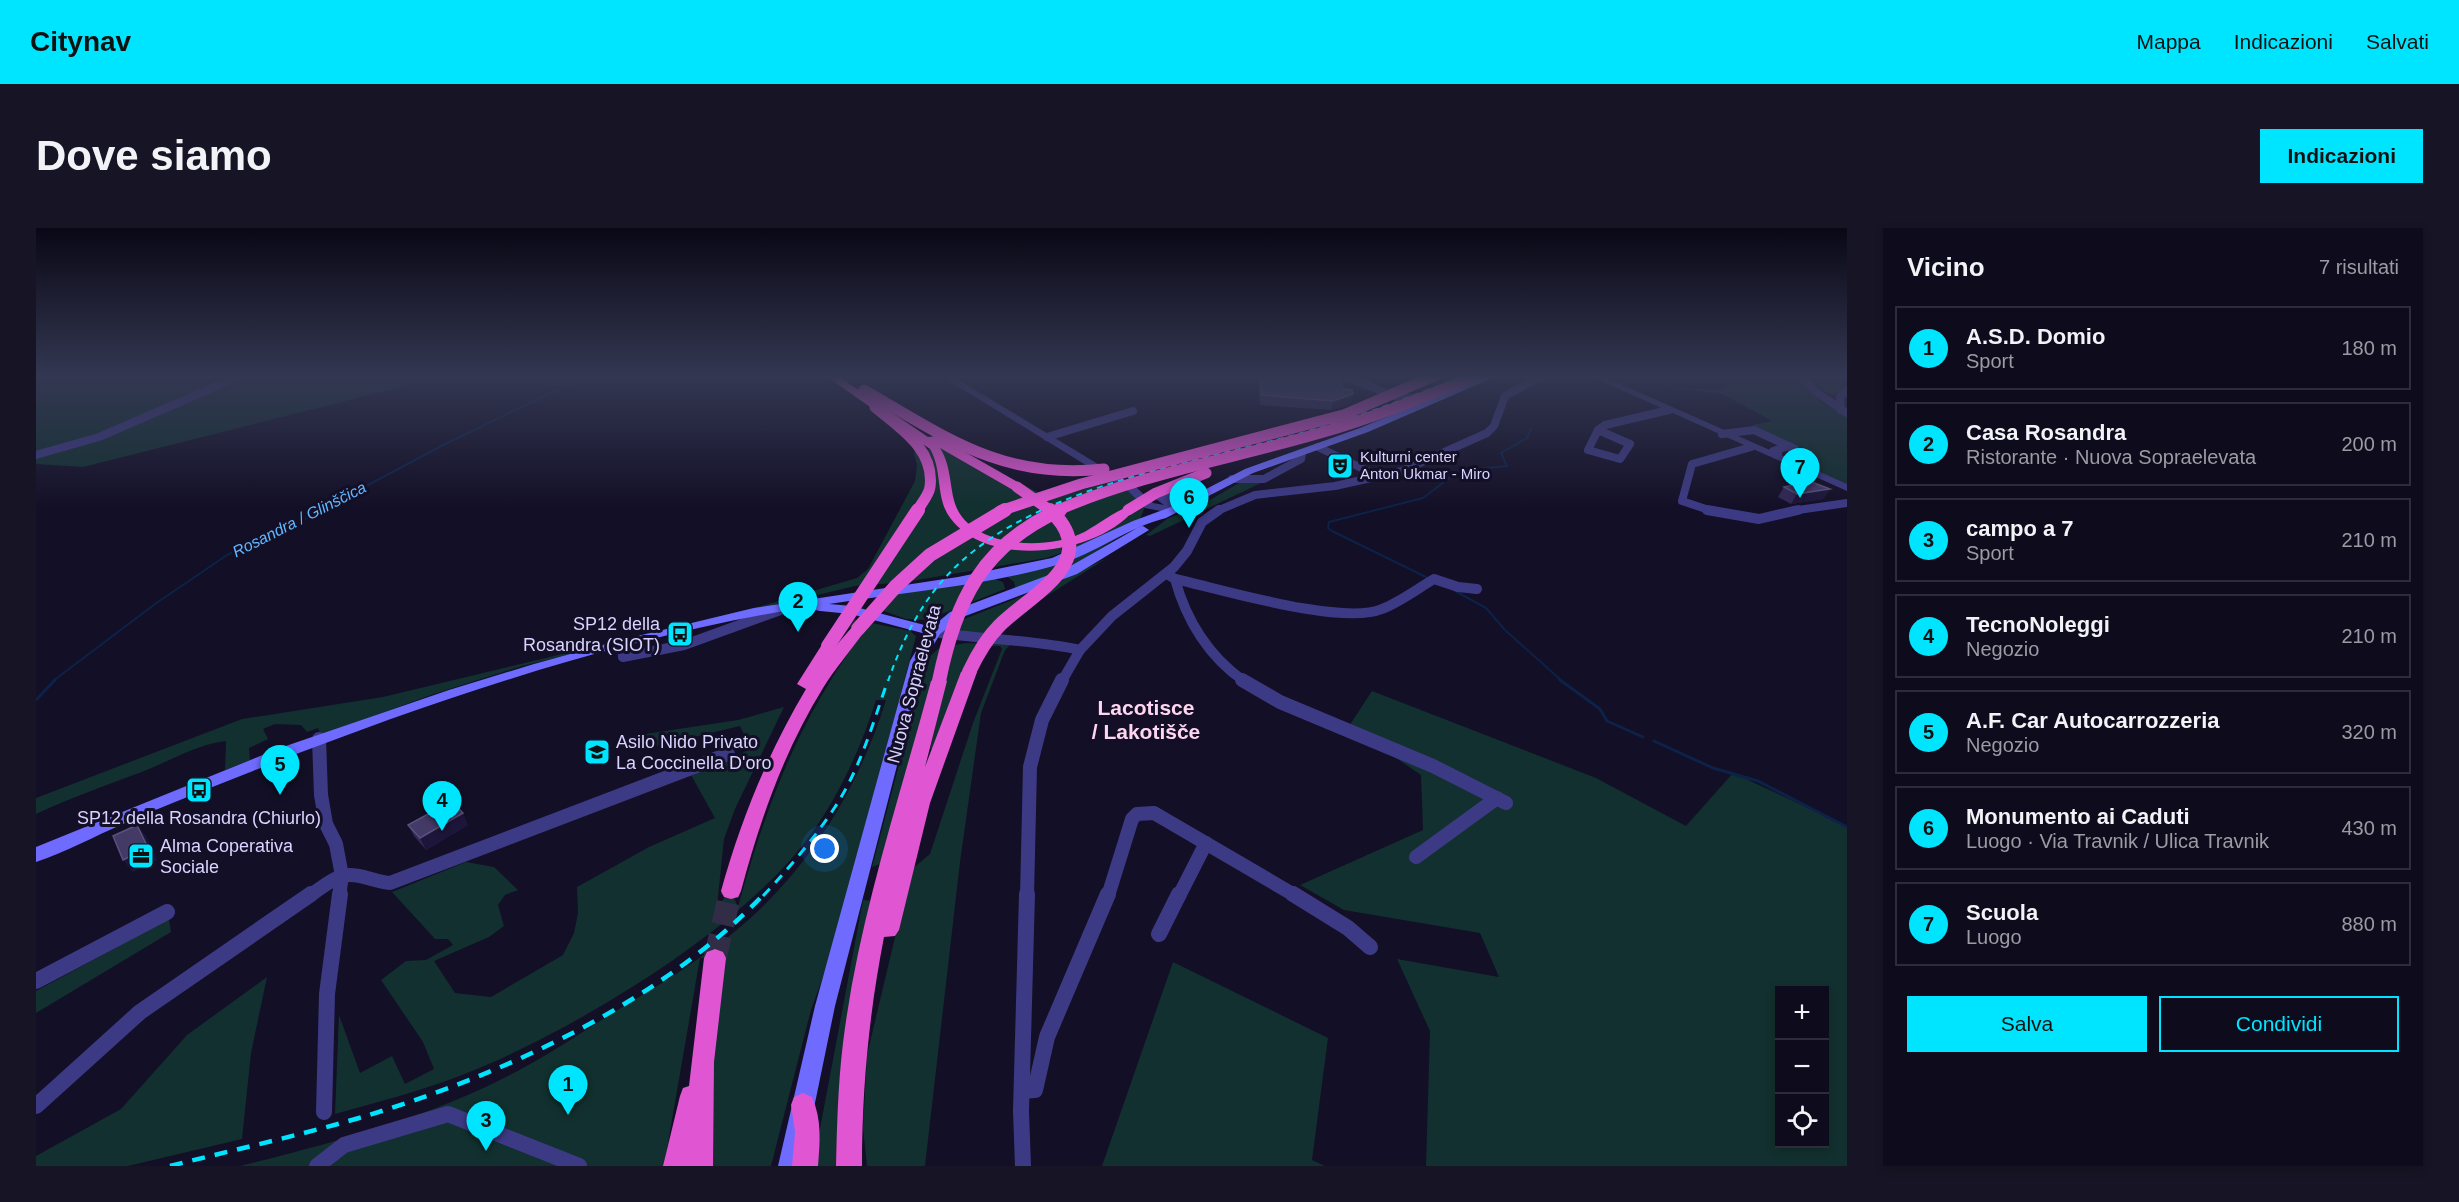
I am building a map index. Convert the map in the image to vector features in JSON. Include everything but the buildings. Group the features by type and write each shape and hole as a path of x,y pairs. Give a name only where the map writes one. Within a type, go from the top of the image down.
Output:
{"highway":[{"path":"743,848 749,809 761,774 792,707 828,646 914,518 930,488 928,460 919,445 890,420"},
{"path":"894,420 934,447 944,460 950,504 959,521 976,534 993,541 1035,546 1052,546 1085,537 1176,484 1319,440"},
{"path":"850,1067 921,803 969,672 983,643 1058,575 1069,552 1070,540 1061,519 1035,498 965,459 908,420"},
{"path":"918,420 984,456 1024,470 1052,473 1082,472 1202,452"},
{"path":"731,891 760,799 793,726 828,668 858,629 914,568 945,543 982,520 1049,494 1324,420"},
{"name":"Nuova Sopraelevata","path":"849,1166 850,1067 869,963 952,628 973,581 1005,544 1036,521 1056,510 1105,491 1319,440 1368,420"},
{"path":"700,1166 698,1130 703,1048 715,958"},
{"path":"676,1166 703,1048"},
{"path":"803,1105 808,1132 805,1166"}],"main road":[{"path":"36,855 207,781 408,706 524,670 715,621 1058,560 1093,546 1145,519 1171,510 1232,479 1302,453 1319,440 1385,420"},
{"path":"790,1166 825,1006 917,661 934,632 955,615 1050,581 1092,561 1171,510"},
{"path":"987,574 999,576 1009,582 1011,588 1007,597"},
{"path":"873,615 869,605 879,592"},
{"path":"790,607 830,607 873,615 934,632"}],"street":[{"path":"36,455 99,437 139,420"},
{"path":"1018,420 1132,489 1149,506 1171,510 1170,505 1161,496"},
{"path":"1047,437 1104,420"},
{"path":"1023,1166 1022,1091 1031,758 1041,723 1080,650 1112,616 1171,577 1202,522 1233,502 1255,495 1335,486 1380,477 1422,464 1487,433 1496,420"},
{"path":"1598,430 1605,425 1627,420"},
{"path":"1691,420 1847,488"},
{"path":"1722,434 1744,429 1754,430 1792,447 1773,451 1778,454"},
{"path":"1598,430 1630,444 1621,458 1613,459 1588,450 1599,434 1598,430"},
{"path":"1319,440 1380,477"},
{"path":"1751,447 1706,458 1692,464 1682,501 1713,512 1759,519 1815,506 1847,503"},
{"path":"1132,489 1161,496 1198,497"},
{"path":"1145,519 1149,506"},
{"path":"1171,577 1316,610 1342,613 1382,610 1434,579 1458,587 1477,589"},
{"path":"1171,577 1180,601 1200,637 1240,679 1304,712 1384,745 1501,801 1416,857"},
{"path":"934,632 973,638 1038,641 1080,650"},
{"path":"319,739 321,795 326,824 336,844 342,876 327,994 324,1112"},
{"path":"36,1106 140,1012 254,932 342,876 360,876 373,882 390,884 728,754"},
{"path":"1022,1091 1035,1090 1040,1082 1045,1042 1111,894 1132,819 1140,813 1154,813 1303,898 1370,947"},
{"path":"1159,934 1206,843"},
{"path":"36,981 167,912"},
{"path":"317,1166 345,1145 448,1114 579,1166"}],"green space":[{"path":"36,420 270,420 83,467 36,464"},
{"path":"1770,420 1847,420 1847,485 1786,460 1811,454 1752,425 1772,421"},
{"path":"948,446 1051,499 1112,481 1127,490 1145,507 1140,519 1076,548 1046,558 906,582 855,586 522,666 434,694 321,735 318,728 307,732 301,725 275,724 263,729 268,739 249,748 250,760 225,770 226,741 193,750 36,814 36,798 242,719 383,697 762,606 857,578 868,569 915,481 917,466 914,452"},
{"path":"1241,482 1261,483 1150,536 1146,535 1167,519 1208,501"},
{"path":"1129,531 1075,564 1016,590 1014,582 1005,575"},
{"path":"1107,558 1042,599 998,635 969,633 944,627 1058,582"},
{"path":"991,578 1003,582 1005,589 927,620 906,619 881,610 890,594"},
{"path":"839,616 910,631 916,636 837,938 811,1010 771,1166 711,1166 715,958 700,958 664,1166 240,1166 385,1126 421,1114 490,1085 547,1055 676,974 719,944 760,909 807,857 827,828 861,766 886,700 876,700 848,771 830,805 809,837 781,870 747,903 708,935 623,993 538,1041 478,1069 438,1084 335,1114 339,1015 360,1073 392,1056 405,1084 434,1069 423,1042 381,980 406,961 426,960 453,945 448,939 435,939 392,892 466,862 494,867 518,890 505,895 498,905 504,926 489,937 434,961 455,993 491,997 563,955 574,933 578,913 577,887 649,847 715,818 691,775 751,749 740,726 640,750 632,736 738,720 784,707 735,809 724,839 717,906 731,891 738,907 773,797 803,729 821,696 864,631 850,627 834,647 821,645"},
{"path":"965,643 1011,644 1005,650 981,713 960,862 925,1166 867,1166 863,1128 867,1055 911,870 930,854 973,723 1002,649 1000,646 990,646 934,749 930,749 946,682 885,862 872,867 927,659 938,649"},
{"path":"1372,691 1596,778 1686,826 1733,773 1847,826 1847,1166 1426,1166 1430,1031 1397,959 1499,977 1480,933 1344,910 1300,885 1423,830 1421,775 1349,726"},
{"path":"863,900 875,901 839,1092 836,1166 813,1166"},
{"path":"169,919 171,932 36,1013 36,991"},
{"path":"1173,962 1328,1038 1312,1160 1325,1166 1102,1166"},
{"path":"267,977 251,1053 242,1139 128,1166 36,1166 36,1156 121,1109 187,1035"}],"waterway":[{"name":"Rosandra / Glinščica","path":"53,681 155,604 227,555 293,525 495,420"},
{"path":"1426,577 1332,531 1328,528 1329,522 1423,498 1456,473 1465,470 1507,466 1501,453 1527,438 1531,429"},
{"path":"1455,591 1486,608 1505,630 1562,681"},
{"name":"Rosandra / Glinščica","path":"36,700 55,680"},
{"path":"1560,680 1600,709 1607,721 1643,737"},
{"path":"1654,741 1713,768 1758,781 1847,827"}],"tunnel":[{"path":"730,896 731,891"},
{"path":"715,958 730,894"}],"railway":[{"path":"888,681 911,627 935,590 976,549 1015,524 1058,503 1151,471 1287,437 1344,420"},
{"path":"763,896 810,842 844,792 865,745 888,680"},
{"path":"170,1166 359,1118 468,1081 522,1057 628,1002 677,969 723,933 764,894"}],"place":[{"name":"Kulturni center Anton Ukmar - Miro","path":"1340,466"},
{"name":"Scuola","path":"1800,498"},
{"name":"Monumento ai Caduti","path":"1189,528"},
{"name":"Casa Rosandra","path":"798,632"},
{"name":"SP12 della Rosandra (SIOT)","path":"680,634"},
{"name":"Asilo Nido Privato La Coccinella D'oro","path":"597,752"},
{"name":"SP12 della Rosandra (Chiurlo)","path":"199,790"},
{"name":"A.F. Car Autocarrozzeria","path":"280,795"},
{"name":"TecnoNoleggi","path":"442,831"},
{"name":"Alma Coperativa Sociale","path":"141,856"},
{"name":"A.S.D. Domio","path":"568,1115"},
{"name":"campo a 7","path":"486,1151"}],"district":[{"name":"Lacotisce / Lakotišče","path":"1146,720"}]}
